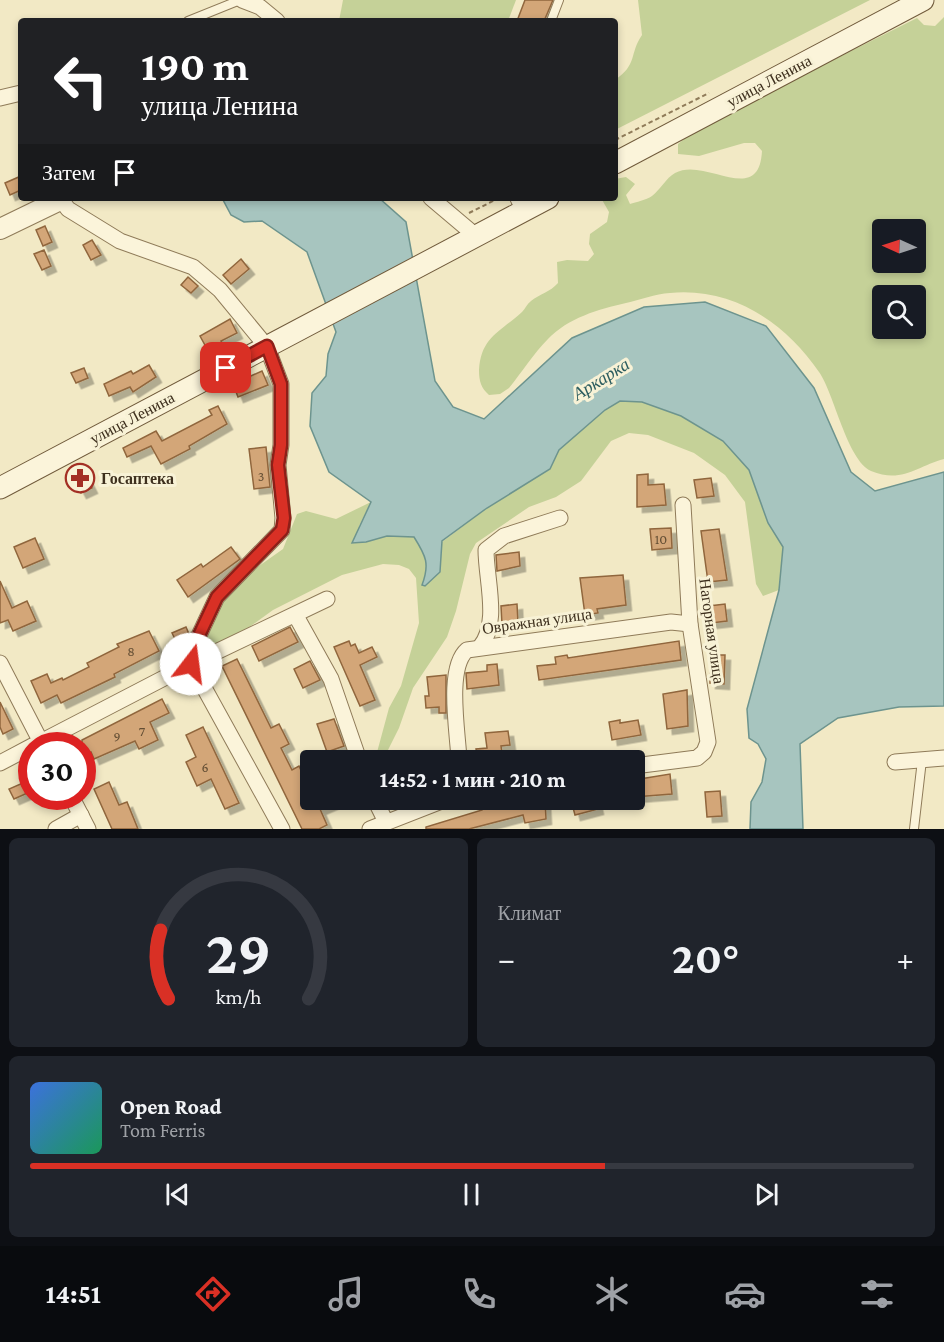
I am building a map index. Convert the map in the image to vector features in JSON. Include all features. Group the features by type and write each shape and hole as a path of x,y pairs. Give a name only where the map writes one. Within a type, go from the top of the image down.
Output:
{"main road":[{"name":"улица Ленина","path":"618,161 923,0"},
{"path":"476,236 517,205 535,201"},
{"name":"улица Ленина","path":"0,488 476,236"}],"street":[{"path":"241,0 260,7 273,18"},
{"path":"0,98 18,94"},
{"path":"0,229 56,201"},
{"path":"62,201 68,209 120,241 193,267 220,290 267,346 281,384 281,445 278,465 284,518 282,530 217,597 195,644 191,664 282,829"},
{"path":"434,201 476,236"},
{"name":"Нагорная улица","path":"645,765 697,758 704,752 708,742 690,624 683,505"},
{"path":"480,647 490,627 486,550 504,536 560,518"},
{"path":"62,732 191,664 296,616 327,599"},
{"path":"296,616 331,679 356,750"},
{"name":"Овражная улица","path":"459,750 455,671 460,656 467,650 670,622 690,624"},
{"path":"0,663 31,732"},
{"path":"0,764 18,755"},
{"path":"895,762 944,758"},
{"path":"78,810 88,829"},
{"path":"380,810 386,822"},
{"path":"370,829 418,810"},
{"path":"56,829 81,815"}],"lane":[{"path":"196,18 241,0"},
{"path":"552,18 559,0"},
{"path":"914,829 922,760"}],"path":[{"path":"456,220 493,201"}],"green space":[{"path":"343,0 516,0 509,18 340,18"},
{"path":"638,0 870,0 618,128 618,77 630,64 642,35"},
{"path":"944,17 944,459 901,475 882,475 871,471 855,454 825,382 805,354 773,323 735,302 715,296 693,293 664,294 584,315 565,325 548,339 509,388 500,394 489,395 484,390 479,370 483,350 488,342 531,301 558,283 557,262 588,261 594,254 589,244 590,234 607,222 609,212 603,201 618,201 618,178 626,177 635,184 626,195 630,204 652,196 672,175 687,170 701,170 741,179 751,176 759,168 762,151 755,143 744,143 699,156 678,154 678,144 699,127 917,18 924,25 935,26"},
{"path":"620,401 642,402 681,416 723,441 749,470 768,523 783,547 779,590 763,596 756,584 745,502 725,475 694,453 648,435 629,433 611,441 581,481 556,497 529,507 476,543 470,554 447,637 413,688 399,728 388,750 378,750 389,708 401,686 419,623 416,578 409,569 399,565 383,564 342,575 273,610 241,633 204,649 200,646 223,599 245,576 283,549 297,514 306,511 336,519 371,502 359,526 366,542 387,536 414,537 426,560 422,585 425,586 440,572 442,542 487,508 550,469 559,450 605,410"}],"water":[{"name":"Аркарка","path":"224,201 382,201 406,222 435,381 453,407 484,419 572,338 644,307 705,302 766,326 814,388 851,472 875,491 944,472 944,706 899,707 838,718 800,744 803,829 750,829 751,802 762,782 766,759 758,744 749,738 747,709 779,590 783,547 768,523 749,470 723,441 681,416 642,402 620,401 605,410 559,450 550,469 487,508 442,541 440,572 425,586 422,585 426,571 425,560 414,537 387,536 352,543 371,502 329,472 310,426 312,393 326,376 328,354 336,332 307,252 262,221 244,222 231,215"}],"building":[{"path":"525,0 553,0 545,18 518,18"},
{"path":"18,177 18,191 10,195 5,183"},
{"path":"45,226 52,242 43,246 36,230"},
{"path":"92,240 101,255 91,260 83,245"},
{"path":"44,250 51,266 42,270 34,254"},
{"path":"241,259 249,269 231,284 223,275"},
{"path":"188,277 198,286 191,293 181,285"},
{"path":"230,319 237,333 221,341 223,344 213,349 210,344 206,347 200,336"},
{"path":"149,365 156,377 133,392 130,387 109,396 104,384 131,371 133,374"},
{"path":"84,368 88,378 76,383 71,373"},
{"path":"262,371 268,385 238,397 233,384"},
{"path":"218,406 227,424 189,446 190,449 161,464 151,446 127,457 123,448 156,431 162,441 212,415 209,410"},
{"path":"266,447 270,487 254,489 249,449"},
{"path":"83,470 92,488 81,493 72,476"},
{"path":"648,474 648,485 664,484 666,505 637,507 637,475"},
{"path":"711,478 714,496 697,498 694,480"},
{"path":"671,528 672,548 652,550 650,529"},
{"path":"719,529 727,580 708,582 701,531"},
{"path":"35,538 44,559 23,568 14,547"},
{"path":"231,547 240,559 188,597 177,580 201,564 203,567"},
{"path":"519,552 520,566 497,571 496,555"},
{"path":"623,575 626,605 597,609 598,613 585,615 580,578"},
{"path":"0,581 12,608 27,601 36,621 13,631 8,620 0,623"},
{"path":"517,604 518,623 502,625 501,606"},
{"path":"725,604 727,621 711,623 709,606"},
{"path":"186,627 189,634 187,638 177,643 172,633"},
{"path":"290,627 298,642 259,661 252,646"},
{"path":"149,631 159,651 114,674 115,677 61,703 57,695 41,703 31,681 47,674 51,683 62,678 63,680 89,667 87,663 119,647 117,644"},
{"path":"349,641 351,646 355,644 359,653 372,647 377,657 360,665 375,700 360,706 334,647"},
{"path":"679,641 681,660 539,680 537,666 556,664 555,657 567,655 568,658"},
{"path":"711,655 725,655 724,684 710,683"},
{"path":"237,659 271,728 279,724 289,744 281,748 292,770 299,766 300,768 300,810 320,810 327,825 319,829 302,829 222,666"},
{"path":"310,661 320,680 303,688 294,669"},
{"path":"497,664 499,685 467,689 466,673 487,671 487,665"},
{"path":"446,675 446,713 439,713 439,707 426,708 425,696 429,696 427,677"},
{"path":"687,690 688,726 667,729 663,694"},
{"path":"162,699 169,713 150,722 158,740 139,749 135,741 96,758 96,733"},
{"path":"0,702 13,729 3,734 0,727"},
{"path":"334,719 344,746 326,750 317,724"},
{"path":"620,720 620,723 638,720 641,735 612,740 609,722"},
{"path":"203,727 239,803 225,809 211,779 197,786 186,762 196,757 186,735"},
{"path":"508,731 510,745 501,746 502,750 476,750 487,748 485,733"},
{"path":"670,774 672,794 645,796 645,778"},
{"path":"109,782 119,805 127,802 138,829 112,829 96,793 96,788"},
{"path":"18,785 18,797 14,799 9,789"},
{"path":"720,791 722,816 707,817 705,792"},
{"path":"482,810 546,810 546,819 525,823 523,815 469,829 426,829 426,827"},
{"path":"574,810 594,810 575,815"}],"place":[{"name":"Госаптека","path":"80,478"}],"route":[{"path":"191,664 195,644 217,597 240,570 275,541 282,530 284,518 278,487 282,428 281,384 267,346 226,368"}]}
